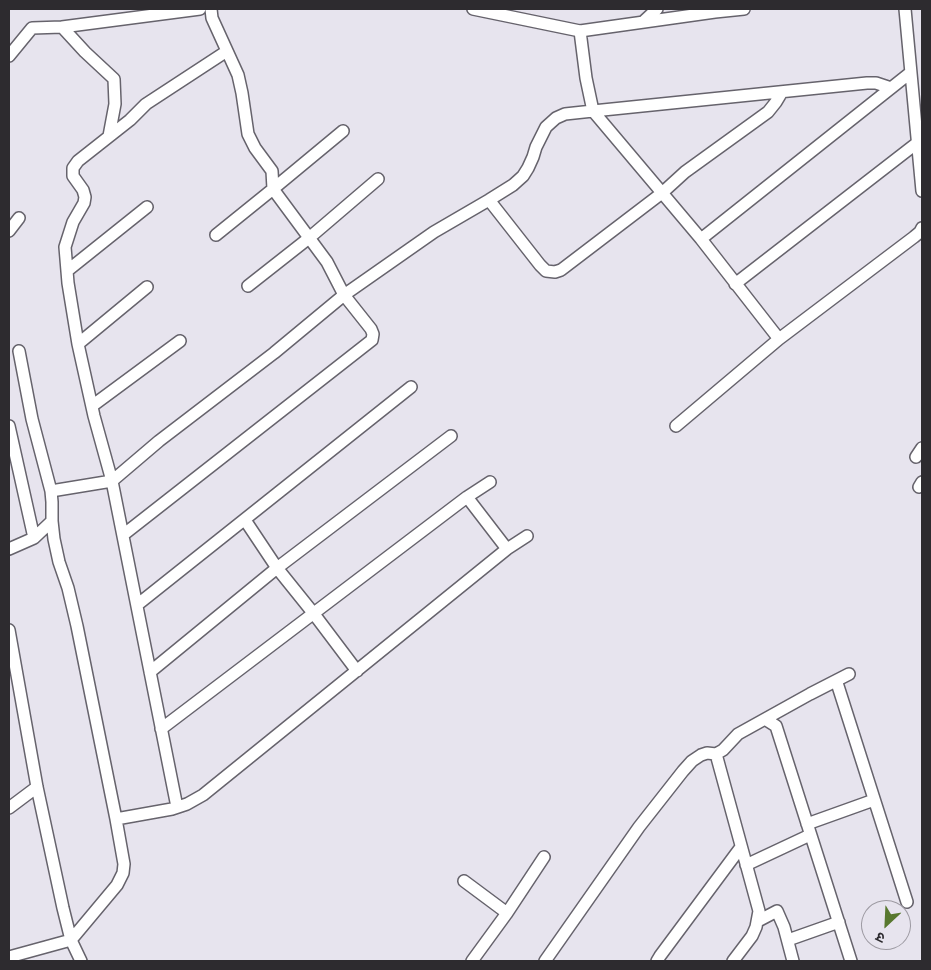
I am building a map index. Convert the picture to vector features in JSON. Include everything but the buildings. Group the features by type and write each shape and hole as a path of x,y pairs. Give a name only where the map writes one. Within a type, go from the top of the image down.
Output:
{"street":[{"path":"9,56 32,28 62,27 200,9"},
{"path":"123,535 372,340 373,334 344,295 327,262 273,189 272,170 255,148 248,134 238,75 212,18 211,9"},
{"path":"473,9 580,31 744,9"},
{"path":"642,22 657,9"},
{"path":"904,9 922,191"},
{"path":"62,27 114,79 116,104 109,136"},
{"path":"580,31 586,78 593,111 702,239 779,339"},
{"path":"177,808 112,481 78,344 68,283 65,247 73,222 84,203 85,197 83,190 73,176 73,168 78,161 130,120 146,104 227,51"},
{"path":"702,239 910,73"},
{"path":"51,491 112,481 159,441 274,353 344,295 434,232 513,185 523,176 528,168 546,127 556,118 565,114 867,83 876,83 891,88"},
{"path":"489,200 546,271 555,272 561,270 662,193 685,172 768,112 782,92"},
{"path":"216,235 342,131"},
{"path":"735,284 917,143"},
{"path":"248,286 309,238 378,179"},
{"path":"67,272 147,207"},
{"path":"9,231 20,218"},
{"path":"676,426 779,339 914,237 922,228"},
{"path":"78,344 147,287"},
{"path":"92,406 180,341"},
{"path":"9,957 71,940 117,885 123,873 124,864 77,626 68,588 55,547 51,491 32,419 19,351"},
{"path":"137,605 412,387"},
{"path":"9,426 34,538"},
{"path":"150,672 277,568 451,436"},
{"path":"161,730 490,482"},
{"path":"467,498 507,549"},
{"path":"245,520 277,568 357,671"},
{"path":"9,549 34,538 52,521"},
{"path":"116,819 177,808 203,795 507,549 527,536"},
{"path":"9,630 37,787 63,908 71,940 81,961"},
{"path":"545,961 639,827 692,761 707,753 716,754 723,750 738,734 849,674"},
{"path":"838,686 906,900"},
{"path":"765,719 776,726 851,961"},
{"path":"716,754 759,912 756,928 752,936 733,961"},
{"path":"9,808 37,787"},
{"path":"746,865 808,829 874,800"},
{"path":"658,961 741,847"},
{"path":"472,961 544,857"},
{"path":"464,881 507,913"},
{"path":"758,920 776,911 784,926 793,961"},
{"path":"788,940 839,922"}]}
